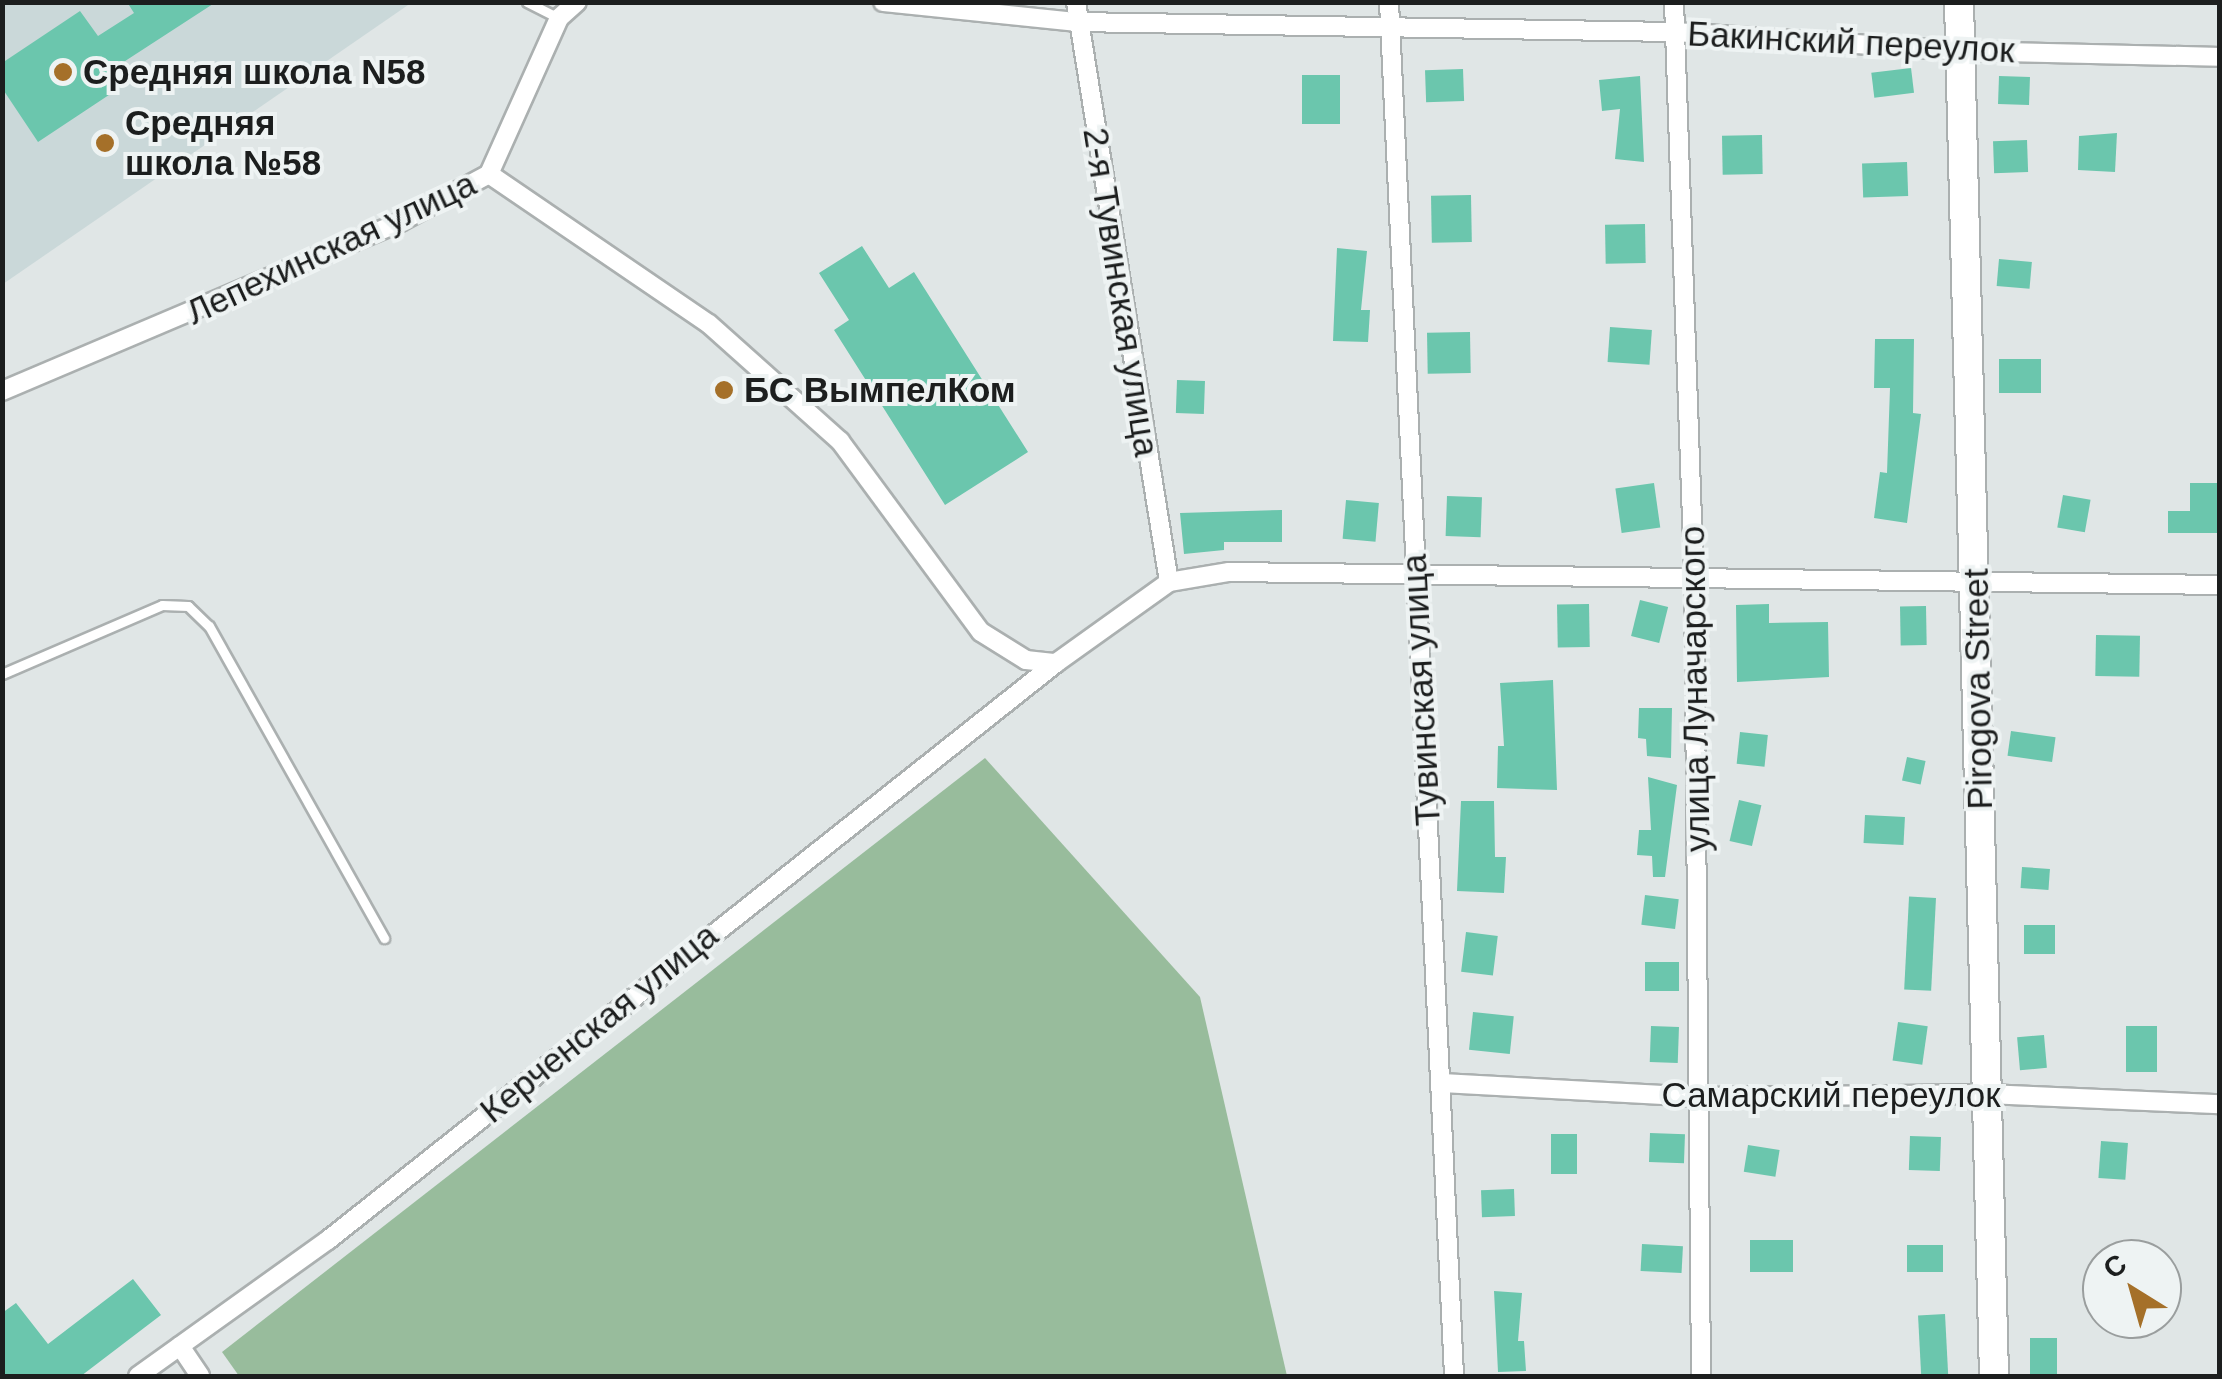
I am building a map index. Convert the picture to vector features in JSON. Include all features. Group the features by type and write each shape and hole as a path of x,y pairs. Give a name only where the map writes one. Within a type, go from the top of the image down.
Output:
{"main road":[{"name":"Pirogova Street","path":"1960,2 1994,1376"}],"street":[{"path":"490,174 559,18 577,2"},
{"name":"Бакинский переулок","path":"883,2 1390,26 1675,32 1961,51 2220,57"},
{"name":"Тувинская улица","path":"1389,2 1454,1376"},
{"name":"улица Луначарского","path":"1674,2 1694,577 1701,1376"},
{"name":"2-я Тувинская улица","path":"1076,12 1169,582"},
{"name":"Лепехинская улица","path":"2,391 382,230 490,174 709,324 840,441 981,632 1026,660 1056,663"},
{"path":"1056,663 1169,582 1229,572 2220,584"},
{"name":"Керченская улица","path":"138,1376 328,1240 1056,663"},
{"name":"Самарский переулок","path":"1442,1083 1700,1097 1988,1094 2220,1104"},
{"path":"180,1346 200,1376"}],"lane":[{"path":"527,2 559,18"},
{"path":"2,674 162,605 188,606 210,626 384,938"}],"shaded area":[{"name":"Средняя школа №58","path":"3,3 411,3 3,284"}],"green space":[{"path":"985,758 1200,997 1287,1376 239,1376 222,1352"}],"building":[{"name":"Средняя школа N58","path":"127,2 216,2 119,65 130,81 38,142 2,88 2,63 80,11 98,36 134,13"},
{"path":"1911,68 1914,93 1874,98 1871,73"},
{"path":"1463,69 1464,101 1426,102 1425,70"},
{"path":"1302,75 1340,75 1340,124 1302,124"},
{"path":"1640,76 1644,162 1615,159 1620,109 1602,111 1599,80"},
{"path":"1999,76 2030,77 2029,105 1998,104"},
{"path":"2117,133 2115,172 2078,170 2079,136"},
{"path":"1762,135 1763,174 1723,175 1722,136"},
{"path":"2027,140 2028,172 1994,173 1993,141"},
{"path":"1907,162 1908,196 1863,198 1862,164"},
{"path":"1471,195 1472,242 1432,243 1431,196"},
{"path":"1645,224 1646,263 1606,264 1605,225"},
{"path":"862,246 889,288 914,272 1028,452 945,505 834,330 849,320 819,273"},
{"path":"1337,248 1367,251 1361,310 1370,310 1368,342 1333,341"},
{"path":"1999,259 2032,262 2030,289 1997,286"},
{"path":"1610,327 1652,330 1649,365 1608,362"},
{"path":"1470,332 1471,373 1428,374 1427,333"},
{"path":"1875,339 1914,339 1913,413 1921,414 1907,523 1874,518 1880,472 1887,473 1890,388 1874,388"},
{"path":"1999,359 2041,359 2041,393 1999,393"},
{"path":"1177,380 1205,381 1204,414 1176,413"},
{"path":"1654,483 1660,528 1622,533 1615,488"},
{"path":"2190,483 2220,483 2220,533 2168,533 2168,511 2190,511"},
{"path":"2063,495 2091,500 2085,532 2057,527"},
{"path":"1447,496 1482,497 1481,537 1446,536"},
{"path":"1346,500 1379,503 1375,542 1343,539"},
{"path":"1282,510 1282,542 1224,542 1224,550 1184,554 1180,513"},
{"path":"1640,600 1668,607 1659,643 1631,636"},
{"path":"1589,604 1590,647 1558,648 1557,605"},
{"path":"1769,604 1769,623 1828,622 1829,677 1737,682 1736,605"},
{"path":"1900,606 1926,606 1927,645 1901,645"},
{"path":"2096,635 2140,636 2139,677 2095,676"},
{"path":"1553,680 1557,790 1497,788 1498,746 1504,746 1500,683"},
{"path":"1639,708 1672,708 1671,758 1647,756 1646,739 1638,738"},
{"path":"2011,731 2056,737 2052,762 2008,756"},
{"path":"1740,732 1768,735 1765,767 1737,764"},
{"path":"1907,757 1926,761 1921,784 1902,780"},
{"path":"1648,777 1677,785 1665,877 1653,877 1652,856 1637,855 1639,830 1651,830"},
{"path":"1739,800 1761,805 1752,846 1730,841"},
{"path":"1461,801 1494,801 1495,857 1506,857 1504,893 1457,891"},
{"path":"1865,815 1905,817 1903,845 1864,843"},
{"path":"2022,867 2050,869 2048,890 2021,888"},
{"path":"1645,895 1679,899 1675,929 1641,925"},
{"path":"1909,897 1936,898 1931,991 1904,989"},
{"path":"2024,925 2055,925 2055,954 2024,954"},
{"path":"1466,932 1498,936 1493,976 1461,972"},
{"path":"1645,962 1679,962 1679,991 1645,991"},
{"path":"1473,1012 1514,1016 1510,1054 1469,1050"},
{"path":"1898,1022 1928,1026 1922,1065 1893,1061"},
{"path":"1651,1026 1679,1027 1678,1063 1650,1062"},
{"path":"2126,1026 2157,1026 2157,1072 2126,1072"},
{"path":"2044,1035 2047,1068 2020,1070 2017,1037"},
{"path":"1650,1133 1685,1134 1684,1163 1649,1162"},
{"path":"1551,1134 1577,1134 1577,1174 1551,1174"},
{"path":"1910,1136 1941,1137 1940,1171 1909,1170"},
{"path":"2101,1141 2128,1143 2125,1180 2098,1178"},
{"path":"1748,1145 1780,1150 1775,1177 1744,1172"},
{"path":"1514,1189 1515,1216 1482,1217 1481,1190"},
{"path":"1750,1240 1793,1240 1793,1272 1750,1272"},
{"path":"1642,1244 1683,1246 1682,1273 1641,1271"},
{"path":"1907,1245 1943,1245 1943,1272 1907,1272"},
{"path":"133,1279 161,1315 81,1376 2,1376 2,1313 16,1303 48,1344"},
{"path":"1494,1291 1522,1293 1518,1341 1524,1341 1526,1371 1498,1372"},
{"path":"1945,1314 1948,1376 1921,1376 1918,1315"},
{"path":"2030,1338 2057,1338 2057,1376 2030,1376"}],"place":[{"name":"Средняя школа N58","path":"63,72"},
{"name":"Средняя школа №58","path":"105,143"},
{"name":"БС ВымпелКом","path":"724,390"}]}
